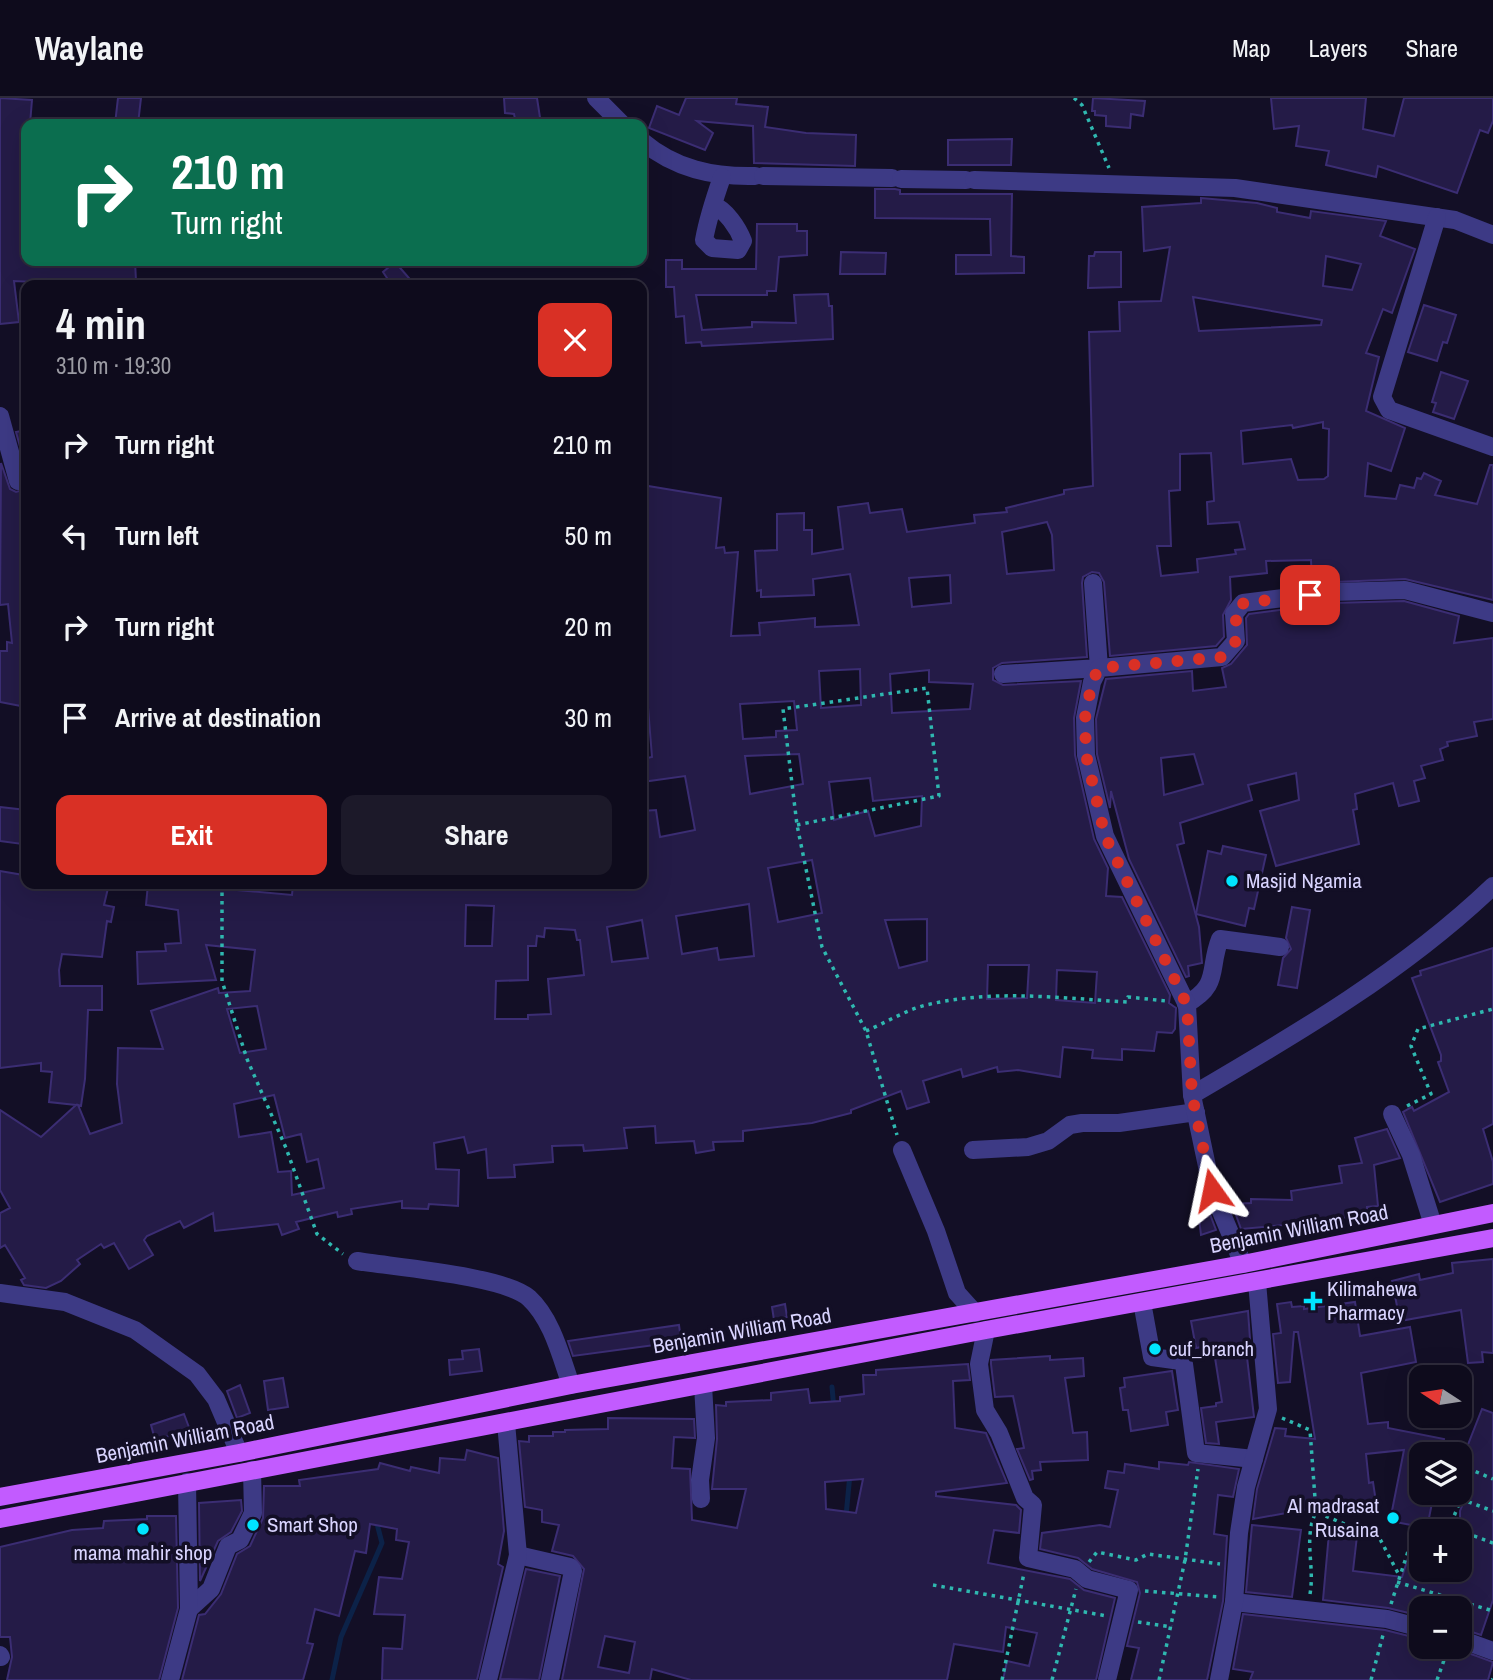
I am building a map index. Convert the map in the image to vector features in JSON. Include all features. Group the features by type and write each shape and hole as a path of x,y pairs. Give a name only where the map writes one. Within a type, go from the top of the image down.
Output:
{"main road":[{"name":"Benjamin William Road","path":"0,1497 239,1453 571,1385 1243,1264 1493,1213"},
{"name":"Benjamin William Road","path":"0,1519 986,1330 1493,1238"}],"street":[{"path":"596,98 617,119"},
{"path":"647,144 679,165 722,177 1115,182 1235,188 1437,217 1493,235"},
{"path":"713,205 722,177"},
{"path":"1437,217 1382,397 1390,410 1493,447"},
{"path":"0,416 18,481"},
{"path":"1093,583 1099,668 1092,682 1085,718 1086,755 1105,836 1187,1004 1194,1104 1212,1190 1243,1264"},
{"path":"1003,674 1222,657 1236,641 1234,614 1244,603 1332,592 1405,590 1493,613"},
{"path":"973,1150 1028,1147 1048,1141 1070,1125 1132,1122 1194,1104 1408,959 1493,886"},
{"path":"1187,1004 1203,995 1210,984 1220,939 1280,947"},
{"path":"1392,1114 1411,1156 1433,1225"},
{"path":"902,1150 936,1231 957,1293 975,1313"},
{"path":"357,1261 505,1285 529,1298 550,1328 571,1385"},
{"path":"1219,1680 1234,1601 1246,1487 1268,1409 1257,1282"},
{"path":"0,1293 65,1302 135,1330 197,1374 216,1399 239,1453"},
{"path":"1142,1302 1152,1357 1181,1361 1184,1364 1193,1447 1200,1454 1254,1459"},
{"path":"986,1330 979,1364 985,1410 999,1433 1025,1498 1033,1505 1028,1558 1078,1571 1087,1579 1129,1590 1107,1680"},
{"path":"701,1499 700,1480 706,1438 703,1385"},
{"path":"488,1680 518,1555 506,1423"},
{"path":"189,1609 211,1589 228,1546 240,1540 253,1513 252,1470"},
{"path":"170,1680 189,1609 187,1482"},
{"path":"518,1555 570,1567 573,1571 550,1680"},
{"path":"1234,1601 1387,1619 1409,1625"},
{"path":"1472,1643 1493,1651"}],"path":[{"path":"1074,98 1082,105 1115,182"},
{"path":"797,825 939,796 927,688 783,709 797,825 822,947 866,1031 902,1150"},
{"path":"222,889 222,981 247,1059 286,1148 317,1234 357,1261"},
{"path":"866,1031 923,1005 990,995 1025,994 1126,1002 1128,997 1178,1000 1187,1004"},
{"path":"1392,1114 1431,1094 1411,1046 1418,1029 1493,1009"},
{"path":"1268,1409 1310,1430 1316,1512 1310,1530 1313,1578 1309,1598 1301,1610"},
{"path":"1158,1680 1185,1560 1200,1454"},
{"path":"1472,1470 1493,1479"},
{"path":"1453,1519 1461,1499 1492,1509"},
{"path":"1316,1512 1350,1524 1380,1539 1399,1575"},
{"path":"1472,1537 1493,1544"},
{"path":"1052,1680 1078,1571 1097,1552 1136,1560 1148,1554 1236,1565"},
{"path":"1002,1680 1016,1599 1028,1558"},
{"path":"1397,1582 1493,1611"},
{"path":"933,1585 1172,1627"},
{"path":"1129,1590 1178,1593 1234,1601"},
{"path":"1437,1680 1445,1659"}],"building":[{"path":"0,98 32,100 30,119 21,119 21,266 135,266 136,280 14,281 19,322 0,324"},
{"path":"118,98 141,98 139,119 116,119"},
{"path":"504,98 537,98 540,119 515,119 514,114 505,113"},
{"path":"686,98 737,98 736,104 768,107 765,127 806,133 856,135 855,166 754,163 753,126 697,121 713,133 705,150 649,128 657,106 679,115"},
{"path":"1093,98 1145,101 1143,116 1131,114 1130,128 1106,126 1106,116 1095,115 1095,111 1092,111"},
{"path":"1271,98 1366,98 1363,129 1394,136 1404,98 1493,98 1493,121 1488,133 1480,130 1457,193 1378,166 1376,177 1326,165 1329,151 1296,146 1299,126 1274,129"},
{"path":"1012,139 1011,165 948,165 948,140"},
{"path":"875,189 900,190 900,194 1012,194 1011,256 1024,257 1024,273 956,274 956,255 991,255 990,219 875,218"},
{"path":"1201,198 1257,203 1277,208 1277,212 1310,218 1311,211 1386,221 1380,236 1415,249 1392,313 1383,309 1366,353 1379,357 1366,411 1405,428 1391,471 1368,463 1365,496 1396,499 1400,485 1414,488 1417,478 1421,479 1424,473 1441,481 1435,495 1477,504 1490,465 1493,465 1493,600 1405,579 1312,583 1311,560 1266,561 1267,573 1230,577 1231,600 1223,615 1224,637 1216,646 1110,656 1104,582 1099,573 1092,572 1083,577 1082,583 1087,657 1002,663 993,668 993,680 1003,685 1081,681 1074,718 1075,755 1094,839 1108,868 1106,896 1122,897 1170,995 1169,1003 1176,1008 1175,1029 1172,1033 1157,1032 1154,1051 1122,1049 1122,1060 1092,1058 1093,1050 1063,1047 1060,1077 1018,1070 998,1072 997,1067 963,1077 961,1069 923,1081 929,1102 907,1109 901,1091 851,1110 851,1113 812,1123 743,1131 743,1141 713,1142 714,1150 696,1153 694,1141 656,1143 655,1126 624,1128 627,1148 584,1151 583,1145 552,1146 553,1162 514,1165 515,1177 488,1178 486,1149 468,1153 464,1137 434,1143 436,1169 459,1170 458,1206 429,1204 428,1209 402,1208 402,1201 351,1209 352,1214 338,1217 337,1212 296,1222 299,1229 282,1235 278,1224 215,1231 213,1213 184,1228 180,1221 147,1236 144,1240 153,1255 129,1269 114,1243 104,1248 101,1244 77,1260 80,1264 61,1281 46,1288 24,1285 21,1280 25,1278 5,1245 0,1248 0,1213 10,1208 0,1190 0,1110 41,1137 76,1105 49,1102 52,1072 41,1071 41,1063 0,1068 0,871 21,875 21,889 108,889 104,905 114,907 111,922 107,921 102,957 62,954 59,970 60,986 102,986 102,1010 88,1010 85,1079 81,1106 78,1105 90,1134 122,1123 117,1084 118,1048 163,1049 151,1011 218,988 219,993 250,991 255,950 206,945 216,980 138,984 137,952 166,951 165,944 181,943 178,910 146,905 148,889 226,889 292,895 293,889 647,889 647,811 656,810 660,837 695,830 685,776 647,781 647,758 652,757 647,695 647,486 721,498 716,548 724,547 725,553 738,552 731,636 760,635 759,623 815,618 815,627 859,625 850,574 813,579 814,595 761,597 761,590 757,591 755,551 777,550 777,514 804,513 804,530 812,530 812,554 843,549 838,507 868,503 870,513 902,509 907,532 975,523 974,515 1007,512 1006,508 1064,494 1064,490 1093,486 1089,332 1120,331 1119,302 1161,301 1170,247 1144,251 1142,207 1201,203","holes":["1326,256 1361,264 1352,290 1323,286","1193,297 1322,320 1321,325 1199,331","1323,422 1323,428 1329,429 1328,476 1324,479 1298,480 1291,459 1243,464 1241,431 1292,425 1293,428","1211,453 1214,501 1207,502 1208,524 1239,522 1245,549 1235,550 1236,554 1197,559 1198,572 1161,576 1157,546 1171,546 1169,491 1180,490 1180,454","1047,522 1052,535 1054,570 1007,574 1002,532","950,575 951,603 912,607 909,578","860,669 861,705 821,708 819,671","929,670 929,682 973,684 970,709 892,713 890,674","794,701 797,730 776,731 776,737 743,739 740,704","799,754 803,784 750,794 745,756","870,778 873,801 922,796 921,826 875,836 868,811 834,820 829,782","812,860 822,913 778,922 768,868","749,904 754,956 719,960 717,948 682,954 676,916","466,905 494,906 492,946 465,946","927,919 927,961 899,968 885,920","642,920 648,958 612,962 607,927","545,928 575,930 577,940 580,940 584,975 548,979 551,1014 528,1015 528,1019 495,1019 496,981 528,980 528,946 536,946 537,936 544,937","988,965 1029,965 1027,998 987,999","1057,970 1097,972 1095,1003 1056,1000","257,1006 266,1049 240,1053 227,1009","274,1095 285,1138 301,1134 307,1162 318,1159 324,1188 292,1195 291,1171 278,1172 271,1132 239,1137 234,1104"]},
{"path":"757,224 797,224 797,231 807,231 807,255 779,257 776,291 767,291 767,295 696,295 702,330 752,327 752,322 796,323 794,295 828,294 829,306 832,306 833,339 702,346 701,342 686,343 684,316 676,317 674,287 666,287 666,260 682,260 682,269 756,269"},
{"path":"841,252 886,253 885,274 840,274"},
{"path":"1095,252 1121,252 1121,287 1088,288 1089,256 1094,256"},
{"path":"390,266 398,266 411,280 384,280 387,278 383,272"},
{"path":"1424,305 1456,315 1447,343 1443,342 1437,361 1408,352"},
{"path":"1441,372 1468,381 1454,419 1433,412 1436,403 1432,402"},
{"path":"21,431 21,450 16,432"},
{"path":"1,463 10,489 16,492 21,490 21,706 0,702 0,651 7,651 7,642 12,643 8,604 0,605"},
{"path":"1404,601 1459,616 1454,643 1493,638 1493,719 1474,722 1477,736 1447,742 1448,746 1440,749 1443,760 1421,766 1425,778 1414,781 1419,801 1399,806 1393,783 1355,794 1357,809 1353,810 1359,844 1276,866 1260,811 1299,800 1296,773 1248,785 1252,800 1180,823 1184,843 1177,845 1199,927 1202,963 1188,966 1189,976 1186,977 1129,859 1111,791 1110,808 1097,754 1096,719 1106,679 1192,671 1193,691 1226,687 1222,668 1231,664 1247,645 1246,618 1249,614 1333,603","holes":["1194,754 1203,784 1164,795 1161,758"]},
{"path":"0,807 21,809 21,844 0,841"},
{"path":"1223,846 1266,855 1254,909 1249,908 1245,926 1196,914 1208,851 1221,854"},
{"path":"1292,907 1310,910 1297,988 1278,985 1283,958 1291,949 1286,938"},
{"path":"1493,948 1493,1124 1483,1129 1493,1162 1493,1184 1440,1202 1403,1112 1412,1107 1414,1111 1449,1092 1438,1062 1441,1061 1441,1055 1412,978 1421,975 1420,971"},
{"path":"1387,1129 1400,1158 1374,1165 1378,1206 1367,1207 1367,1215 1315,1221 1316,1226 1295,1228 1295,1224 1241,1229 1232,1204 1251,1203 1251,1199 1292,1200 1291,1191 1342,1183 1339,1166 1362,1163 1355,1138"},
{"path":"1208,1209 1216,1230 1201,1235 1198,1210"},
{"path":"1493,1259 1493,1353 1482,1352 1483,1362 1468,1363 1461,1310 1400,1321 1392,1281 1419,1274 1420,1280 1453,1273 1452,1263"},
{"path":"1291,1302 1292,1307 1304,1306 1304,1309 1355,1302 1360,1336 1410,1327 1416,1362 1361,1373 1368,1424 1388,1422 1388,1428 1444,1439 1443,1442 1409,1442 1409,1505 1432,1505 1429,1519 1409,1519 1409,1525 1390,1521 1404,1450 1366,1454 1369,1483 1373,1482 1376,1502 1319,1507 1253,1519 1257,1489 1275,1428 1286,1429 1285,1436 1315,1439 1298,1332 1294,1332 1290,1382 1278,1383 1273,1334 1281,1333 1277,1304"},
{"path":"785,1304 787,1317 774,1320 772,1307"},
{"path":"1248,1311 1250,1339 1245,1340 1254,1417 1216,1422 1219,1444 1206,1443 1201,1408 1216,1406 1216,1403 1222,1402 1213,1345 1196,1348 1191,1321"},
{"path":"679,1325 681,1340 662,1344 573,1356 568,1341"},
{"path":"479,1349 482,1371 450,1375 449,1360 463,1359 462,1351"},
{"path":"1050,1356 1050,1360 1083,1358 1084,1376 1065,1378 1073,1433 1087,1432 1088,1460 1040,1462 1041,1470 1032,1471 1033,1479 1030,1480 1017,1449 1024,1448 1013,1396 995,1397 991,1360"},
{"path":"968,1364 970,1380 953,1381 955,1428 986,1433 1007,1483 936,1492 936,1496 1016,1505 1021,1510 1019,1533 994,1530 988,1563 1070,1579 1084,1590 1115,1598 1096,1680 1003,1680 1007,1661 1029,1666 1037,1633 1006,1627 1003,1652 954,1644 947,1680 691,1680 652,1669 650,1680 562,1680 584,1569 573,1556 552,1551 559,1525 542,1522 542,1510 525,1507 519,1441 529,1442 529,1436 553,1436 553,1432 565,1430 608,1429 608,1418 694,1419 695,1438 674,1437 672,1468 690,1469 692,1520 737,1528 746,1489 712,1489 717,1439 716,1405 771,1400 771,1393 808,1389 810,1403 840,1401 840,1397 864,1394 863,1375 876,1375 876,1370","holes":["863,1479 856,1513 826,1509 825,1482","605,1636 635,1642 629,1673 598,1667"]},
{"path":"1172,1371 1178,1410 1166,1412 1168,1425 1131,1431 1128,1410 1123,1410 1120,1388 1125,1387 1124,1378"},
{"path":"283,1378 288,1407 268,1410 264,1381"},
{"path":"240,1385 250,1413 237,1418 227,1391"},
{"path":"1482,1409 1493,1413 1493,1600 1481,1635 1472,1632 1472,1596 1409,1596 1409,1613 1323,1600 1329,1533 1357,1536 1353,1571 1402,1577 1409,1555 1409,1582 1472,1582 1472,1519 1460,1519 1462,1505 1472,1505 1472,1442 1469,1442"},
{"path":"184,1414 190,1430 155,1440 151,1425"},
{"path":"467,1450 498,1458 504,1531 498,1564 503,1567 477,1680 382,1680 383,1648 402,1649 405,1615 374,1614 379,1577 402,1579 409,1542 396,1540 397,1529 370,1524 366,1553 355,1551 339,1616 315,1609 307,1643 313,1644 303,1680 182,1680 199,1615 205,1614 221,1594 237,1554 250,1546 263,1518 264,1486 300,1486 299,1480 378,1469 380,1463 410,1471 411,1467 439,1473 440,1458 465,1460"},
{"path":"1159,1462 1188,1465 1189,1462 1239,1469 1233,1497 1218,1495 1214,1534 1227,1536 1223,1601 1207,1680 1131,1680 1139,1648 1127,1646 1140,1593 1137,1582 1092,1569 1078,1558 1040,1549 1042,1533 1100,1525 1110,1527 1118,1490 1105,1488 1108,1471 1124,1473 1125,1464 1159,1469"},
{"path":"241,1500 242,1511 231,1532 218,1541 200,1581 199,1503"},
{"path":"147,1516 176,1516 178,1608 159,1680 7,1680 12,1657 10,1637 0,1637 0,1547 72,1530 103,1528 104,1521 147,1519"},
{"path":"1252,1525 1301,1530 1292,1597 1246,1592"},
{"path":"526,1569 560,1576 539,1680 500,1679"},
{"path":"1243,1614 1385,1630 1409,1636 1409,1659 1472,1659 1472,1654 1493,1662 1488,1680 1250,1680 1253,1672 1233,1669"}],"waterway":[{"path":"832,1387 834,1409"},
{"path":"846,1516 850,1474"},
{"path":"332,1680 341,1637 382,1543 376,1520"}],"place":[{"name":"Masjid Ngamia","path":"1232,881"},
{"name":"Kilimahewa Pharmacy","path":"1313,1301"},
{"name":"cuf_branch","path":"1155,1349"},
{"name":"Al madrasat Rusaina","path":"1393,1518"},
{"name":"Smart Shop","path":"253,1525"},
{"name":"mama mahir shop","path":"143,1529"}],"route":[{"path":"1212,1190 1192,1095 1187,1005 1105,836 1086,755 1085,718 1092,682 1099,668 1222,657 1231,651 1236,641 1236,607 1244,603 1310,595"}]}
